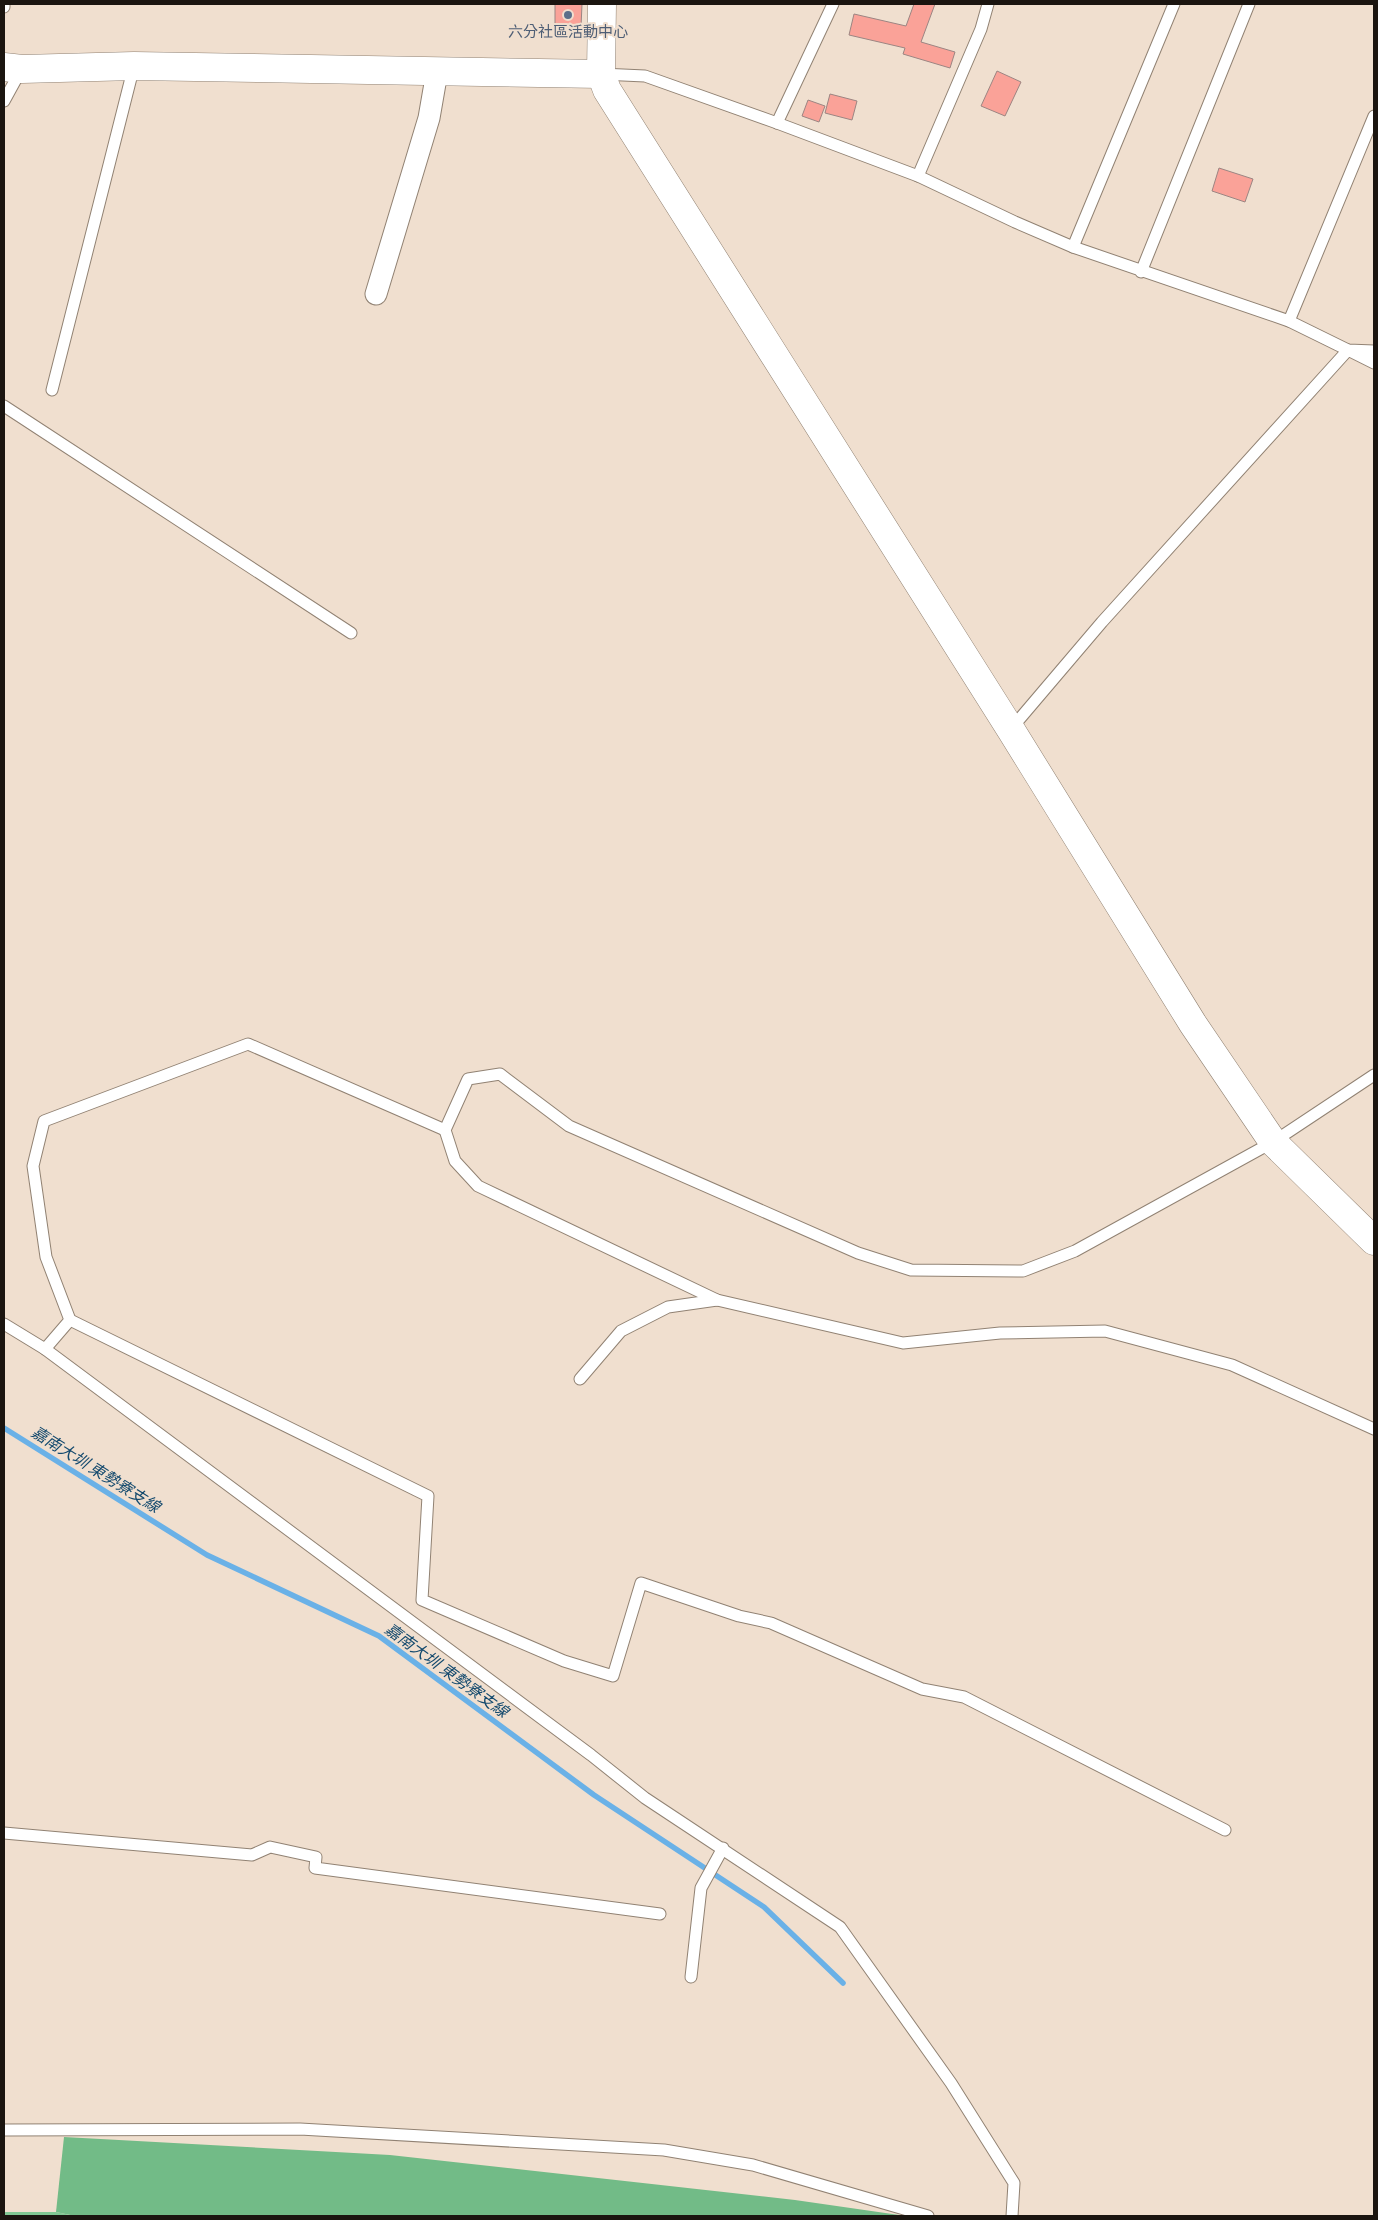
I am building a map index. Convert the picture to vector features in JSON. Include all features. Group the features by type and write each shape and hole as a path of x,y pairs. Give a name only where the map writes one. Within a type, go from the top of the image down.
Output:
{"street":[{"path":"602,4 601,74 607,90 1011,730 1193,1024 1273,1142 1374,1241"},
{"path":"13,68 134,66 601,74"},
{"path":"376,294 429,118 437,72"}],"lane":[{"path":"777,124 833,4"},
{"path":"918,176 981,29 988,4"},
{"path":"1074,247 1174,4"},
{"path":"1141,272 1248,4"},
{"path":"52,390 134,66"},
{"path":"4,101 13,68"},
{"path":"601,74 645,76 918,176 1015,222 1074,247 1141,272 1289,321 1374,363"},
{"path":"1289,321 1374,116"},
{"path":"1011,730 1102,622 1348,350"},
{"path":"1348,350 1374,351"},
{"path":"4,406 351,633"},
{"path":"445,1130 248,1044 44,1122 33,1166 46,1257 70,1320 428,1496 422,1600 564,1661 612,1676 641,1583 739,1616 771,1623 922,1689 964,1697 1225,1830"},
{"path":"1374,1075 1273,1142 1075,1251 1023,1271 911,1270 858,1253 569,1126 500,1074 468,1079 445,1130 455,1161 478,1186 717,1300 903,1343 1000,1333 1104,1331 1232,1365 1374,1429"},
{"path":"580,1379 621,1331 668,1307 717,1300"},
{"path":"45,1349 70,1320"},
{"path":"4,1324 45,1349 591,1755 645,1798 840,1927 952,2083 1014,2183 1012,2216"},
{"path":"4,1833 252,1855 270,1847 316,1857 315,1868 660,1914"},
{"path":"691,1977 701,1888 723,1848"},
{"path":"4,2130 300,2129 664,2150 753,2165 928,2216"}],"green space":[{"path":"64,2137 390,2155 795,2200 906,2216 75,2216 56,2212"},
{"path":"4,2212 56,2212 75,2216 4,2216"}],"building":[{"name":"六分社區活動中心","path":"555,4 582,4 581,27 555,26"},
{"path":"914,4 935,4 921,42 955,52 950,68 903,54 905,48 849,35 854,14 906,26"},
{"path":"997,71 1021,82 1005,116 981,106"},
{"path":"830,94 857,101 852,120 825,113"},
{"path":"808,100 825,106 819,122 802,116"},
{"path":"1219,168 1253,179 1245,202 1212,191"}],"waterway":[{"name":"嘉南大圳 東勢寮支線","path":"4,1428 207,1555 379,1636 594,1795 764,1907 843,1983"}],"place":[{"name":"六分社區活動中心","path":"568,15"}]}
